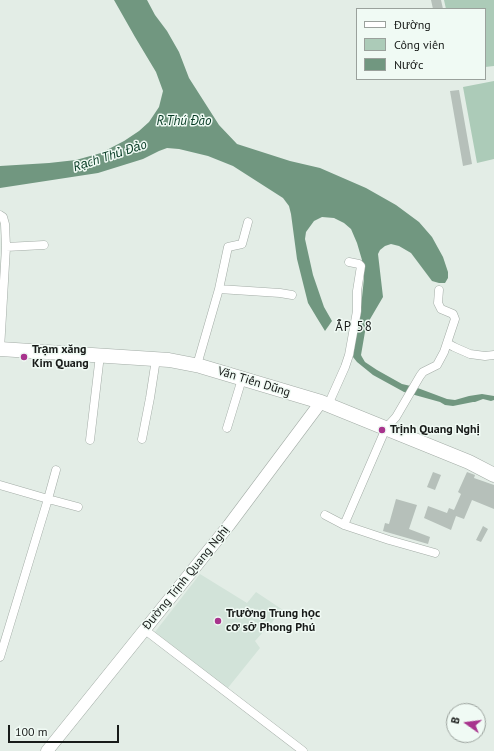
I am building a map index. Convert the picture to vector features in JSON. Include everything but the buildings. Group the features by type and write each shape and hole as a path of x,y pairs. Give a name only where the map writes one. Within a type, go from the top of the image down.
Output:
{"highway":[{"name":"Văn Tiến Dũng","path":"0,349 169,360 197,365 324,404 469,462 494,475"}],"main road":[{"name":"Đường Trịnh Quang Nghị","path":"49,750 324,404"}],"street":[{"path":"0,215 3,217 5,224 6,247 0,349"},
{"path":"197,365 219,289 228,247 242,244 248,222"},
{"path":"6,247 44,245"},
{"path":"324,404 343,373 349,355 357,311 357,291 361,266 359,264 349,262"},
{"path":"219,289 292,295"},
{"path":"344,524 386,428 396,417 423,372 437,365 444,352 455,319 453,314 441,309 438,303 439,290"},
{"path":"447,343 470,354 485,356 494,355"},
{"path":"90,440 100,355"},
{"path":"142,439 156,359"},
{"path":"227,428 242,379"},
{"path":"0,657 2,640 56,470"},
{"path":"0,485 78,508"},
{"path":"325,515 344,524 389,540 435,553"},
{"path":"145,630 303,751"}],"shaded area":[{"name":"Trường Trung học cơ sở Phong Phú","path":"200,574 247,603 256,592 283,610 255,641 260,648 227,689 155,632"}],"green space":[{"path":"444,0 494,0 494,66 486,67 486,8 446,8"},
{"path":"494,81 494,159 477,163 463,87"}],"water":[{"name":"R.Thú Đào","path":"114,0 147,0 179,52 189,78 219,125 237,144 290,161 320,168 366,188 396,205 419,222 432,237 443,257 448,272 448,278 445,283 432,281 411,253 399,246 391,244 380,250 378,254 383,297 366,326 361,355 365,362 402,384 415,387 447,399 455,400 482,394 494,396 494,400 491,401 483,399 453,406 445,405 440,402 404,392 373,375 357,362 353,357 357,327 360,317 364,278 362,260 351,229 344,223 334,218 322,217 314,221 306,232 305,239 313,275 324,307 332,321 325,331 308,303 297,259 289,206 283,198 233,166 208,156 179,149 167,148 143,159 98,173 0,188 0,166 76,160 101,153 139,131 149,122 159,107 163,91 156,72"}],"place":[{"name":"Trạm xăng Kim Quang","path":"24,357"},
{"name":"Trịnh Quang Nghị","path":"382,430"},
{"name":"Trường Trung học cơ sở Phong Phú","path":"218,621"}],"district":[{"name":"ẤP 58","path":"354,327"}],"water label":[{"name":"Rạch Thủ Đảo","path":"110,156"}]}
